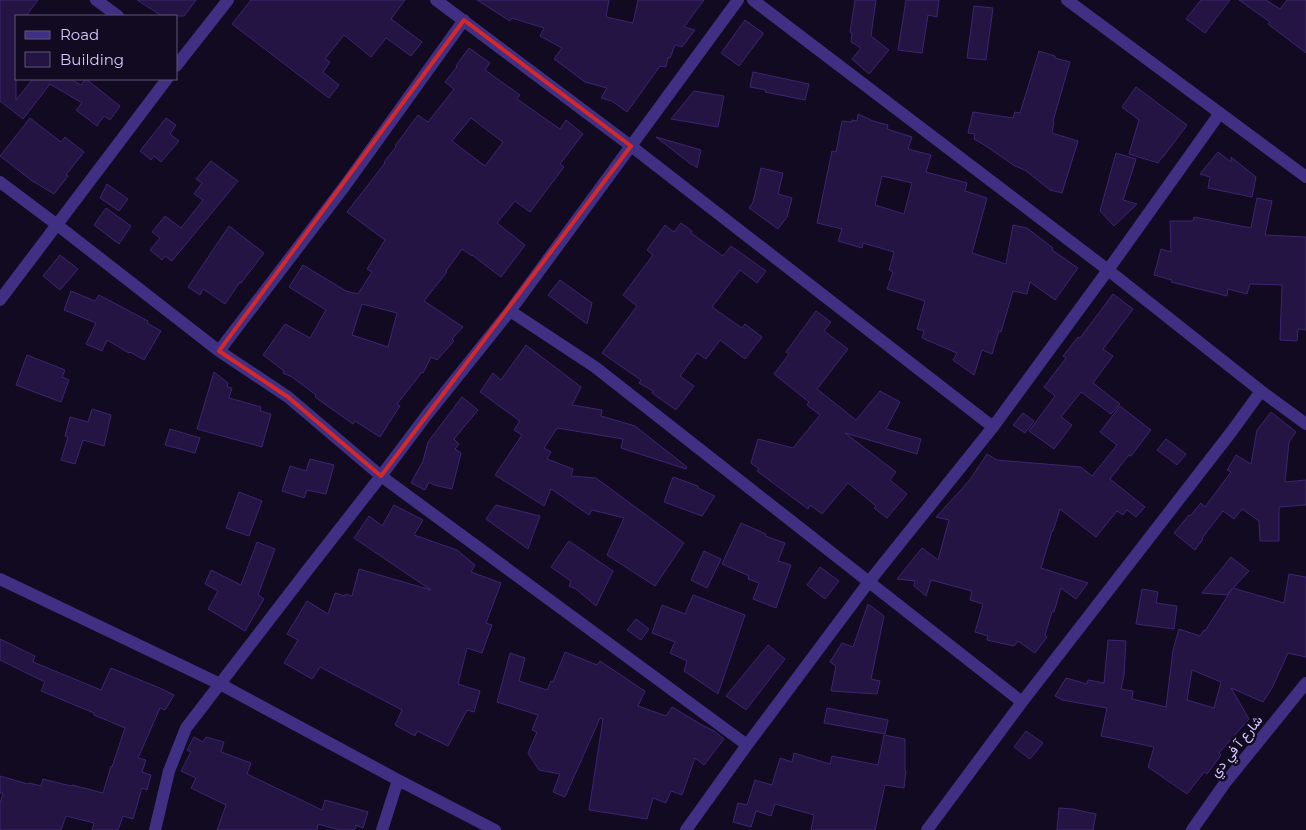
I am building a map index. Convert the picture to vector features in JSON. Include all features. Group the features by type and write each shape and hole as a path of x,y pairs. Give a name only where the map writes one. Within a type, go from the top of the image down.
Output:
{"street":[{"path":"96,0 117,15"},
{"path":"178,62 228,0"},
{"path":"436,0 630,146 993,427"},
{"path":"155,830 169,771 186,728 426,416 510,311 738,0"},
{"path":"753,0 1108,270 1261,391 1306,424"},
{"path":"1067,0 1306,177"},
{"path":"219,351 344,187 464,20"},
{"path":"0,300 166,80"},
{"path":"686,830 746,744 868,583 993,427 1220,113"},
{"path":"0,182 219,351 288,397 381,476 746,744"},
{"path":"510,311 595,367 1022,702"},
{"path":"927,830 1022,702 1261,391"},
{"path":"0,579 220,684 495,830"},
{"name":"شارع آ في دي","path":"1192,830 1225,783 1306,683"},
{"path":"382,830 398,780"}],"highlighted area":[{"path":"464,20 631,146 381,476 288,397 219,351"}],"building":[{"path":"0,0 38,0 27,15 15,15 16,100 32,80 72,80 81,85 87,80 120,106 110,120 104,116 97,126 76,110 82,103 50,84 23,119 0,101"},
{"path":"137,0 196,0 184,16 160,15"},
{"path":"251,0 405,0 391,19 422,42 411,56 386,38 371,57 344,35 325,59 330,62 323,72 339,85 329,98 232,24"},
{"path":"477,0 609,0 606,17 633,23 638,0 704,0 684,27 695,30 682,47 675,45 670,58 668,58 666,67 660,66 627,112 612,101 601,98 607,88 585,82 554,59 562,48 540,36 544,28 512,18 510,21"},
{"path":"855,0 876,0 871,36 889,50 869,74 852,59 861,48 851,42 852,33 850,32"},
{"path":"906,0 939,0 937,17 928,15 922,53 898,50"},
{"path":"1201,0 1230,0 1205,33 1186,19"},
{"path":"1239,0 1266,0 1280,9 1287,0 1306,0 1306,53 1268,24 1270,22"},
{"path":"974,6 993,8 986,60 967,58"},
{"path":"745,20 763,34 739,66 721,53"},
{"path":"469,48 490,63 485,70 520,95 517,99 560,129 566,120 583,134 560,164 564,167 530,212 515,201 497,223 525,245 501,277 462,249 424,301 463,327 452,339 454,341 437,360 431,357 423,373 397,404 400,406 380,437 355,421 353,424 315,397 316,395 292,377 283,373 284,371 263,355 285,324 310,338 326,310 289,287 303,265 346,291 358,294 372,272 367,269 385,240 347,212 385,163 418,115 428,122 454,89 445,82","holes":["471,118 503,142 485,166 452,141","362,304 397,313 388,347 352,335"]},
{"path":"1039,51 1070,62 1053,121 1052,133 1078,141 1062,193 1050,190 1025,170 1015,166 974,139 975,134 968,133 973,112 1013,118 1015,112 1020,113"},
{"path":"753,72 809,84 805,100 750,87"},
{"path":"1136,87 1187,125 1158,163 1129,154 1139,120 1122,107"},
{"path":"694,91 724,96 718,127 671,119"},
{"path":"858,114 888,125 887,129 912,137 908,149 931,155 926,172 967,183 965,191 987,198 972,253 1006,264 1013,225 1027,228 1053,248 1052,250 1078,268 1055,300 1030,282 1027,294 1013,291 1001,332 999,331 992,354 982,350 974,375 953,360 957,353 922,338 924,331 917,329 925,301 887,289 893,272 889,270 894,252 863,243 862,248 838,241 842,229 817,223 832,151 836,152 842,121 857,121","holes":["882,176 912,183 904,214 875,205"]},
{"path":"30,118 61,142 65,137 84,152 54,194 31,180 0,156"},
{"path":"166,118 176,125 170,134 179,141 161,162 154,156 151,160 140,151"},
{"path":"656,137 701,150 697,168 692,165"},
{"path":"1218,152 1231,162 1231,157 1256,177 1252,197 1208,188 1210,177 1200,174"},
{"path":"1116,153 1136,159 1123,200 1137,204 1114,226 1100,211"},
{"path":"211,161 238,181 172,261 165,256 162,260 150,250 160,238 152,232 165,216 181,228 203,200 194,194 202,183 196,179"},
{"path":"761,168 783,173 778,194 792,198 787,217 778,229 749,208 753,202"},
{"path":"107,184 128,199 119,211 100,198"},
{"path":"1257,198 1272,201 1265,235 1306,237 1306,330 1298,329 1297,341 1280,340 1282,285 1250,284 1247,294 1228,289 1227,296 1171,282 1172,280 1154,275 1161,249 1171,252 1170,221 1193,221 1194,217 1251,228"},
{"path":"106,208 131,226 119,244 94,225"},
{"path":"681,223 692,231 691,233 723,256 731,246 766,271 757,283 740,270 712,307 742,328 745,324 762,337 745,359 720,340 706,359 697,353 680,376 694,386 676,410 652,393 653,391 639,383 641,380 602,353 637,306 623,295 653,255 647,250 665,225 674,232"},
{"path":"229,226 264,253 225,304 203,289 200,295 188,287"},
{"path":"60,255 78,269 60,290 43,276"},
{"path":"560,280 592,303 587,324 548,295"},
{"path":"71,291 95,301 99,295 148,321 147,323 161,331 144,360 107,340 102,351 86,344 96,323 64,310"},
{"path":"1113,294 1133,309 1103,349 1113,356 1093,383 1120,404 1111,414 1081,392 1061,417 1072,425 1054,449 1029,431 1055,396 1044,387 1066,358 1063,356 1078,337 1080,338"},
{"path":"816,311 831,322 824,331 848,349 817,389 856,420 880,391 900,402 886,429 921,439 917,454 845,433 896,472 890,480 907,494 887,518 874,508 876,506 848,483 822,514 810,505 808,509 757,471 759,469 751,463 758,439 793,448 820,415 807,405 809,402 774,374 789,354 786,352"},
{"path":"526,345 581,387 572,405 602,410 601,416 635,426 687,467 686,469 621,448 623,439 557,428 544,448 551,452 547,459 573,469 571,476 596,478 684,543 655,586 607,555 624,518 592,510 589,515 551,489 544,506 495,475 522,435 514,430 520,421 480,392 493,373 501,380"},
{"path":"27,355 65,370 62,377 69,380 61,402 16,385"},
{"path":"214,372 228,383 227,387 232,388 229,398 261,407 260,411 271,414 262,447 197,429"},
{"path":"462,397 478,410 454,439 459,444 455,449 461,453 452,489 429,482 425,490 411,483 423,461 428,442"},
{"path":"1120,406 1151,430 1110,479 1145,507 1136,517 1127,510 1123,515 1117,511 1096,537 1060,509 1041,568 1088,583 1076,599 1061,588 1045,635 1047,637 1035,653 1018,641 1014,646 987,640 988,636 975,632 983,604 970,600 972,591 931,580 926,596 914,586 915,581 897,579 922,548 938,560 949,520 936,517 969,481 987,454 997,460 1081,467 1092,476 1117,445 1100,432"},
{"path":"92,409 111,415 104,446 83,440 75,464 61,460 68,437 65,436 70,417 88,422"},
{"path":"1271,412 1296,432 1289,442 1285,482 1306,480 1306,505 1279,507 1279,541 1260,541 1259,521 1242,509 1234,519 1223,511 1195,550 1174,533 1201,503 1205,507 1231,472 1227,470 1236,455 1251,464 1257,430"},
{"path":"1023,413 1034,421 1025,433 1013,425"},
{"path":"170,429 200,438 195,453 165,445"},
{"path":"1166,439 1186,454 1177,465 1157,450"},
{"path":"310,459 334,465 326,494 307,490 304,498 282,491 290,466 306,471"},
{"path":"673,477 698,486 698,488 715,496 702,516 664,502"},
{"path":"239,492 262,501 249,536 226,528"},
{"path":"394,505 423,520 414,535 457,550 475,565 471,572 501,583 486,623 492,625 482,653 467,648 458,684 480,691 474,712 467,710 448,746 417,731 415,736 395,725 402,710 320,667 312,679 284,663 298,640 287,634 307,601 328,614 335,593 352,596 359,569 431,590 354,538 369,516 382,526"},
{"path":"496,505 540,516 528,549 486,519"},
{"path":"741,523 766,534 765,536 785,543 778,561 791,565 776,608 753,599 759,583 748,579 749,576 722,564"},
{"path":"569,541 613,571 596,606 576,589 569,586 571,581 551,567"},
{"path":"257,542 275,549 258,595 264,599 245,631 208,609 218,591 205,584 211,570 241,585"},
{"path":"704,551 721,559 707,588 691,580"},
{"path":"1231,557 1249,571 1233,588 1284,603 1289,574 1306,577 1306,657 1288,653 1272,688 1263,702 1231,688 1249,719 1219,753 1221,755 1207,774 1204,772 1187,794 1148,767 1154,747 1101,736 1107,708 1062,700 1055,696 1066,678 1087,684 1088,680 1104,683 1108,640 1126,641 1124,675 1121,689 1133,691 1132,699 1166,707 1173,650 1179,629 1200,636 1232,589 1227,595 1202,593","holes":["1192,670 1221,682 1214,708 1187,700"]},
{"path":"820,567 839,581 825,599 807,585"},
{"path":"1142,589 1158,592 1156,603 1177,606 1174,629 1136,624"},
{"path":"693,595 745,615 718,694 684,671 687,661 670,653 675,642 652,633 662,605 685,614"},
{"path":"868,604 884,616 871,679 880,681 877,694 831,691 836,666 830,662 842,643 853,647"},
{"path":"636,619 649,629 641,640 627,630"},
{"path":"0,639 35,656 33,662 101,690 111,668 174,695 165,710 160,708 138,758 146,760 142,772 151,775 147,790 142,788 133,819 123,816 118,830 92,830 94,823 66,816 61,830 0,830 0,803 3,793 0,793 0,776 41,786 43,779 103,793 125,728 41,691 45,682 0,660"},
{"path":"768,645 785,659 746,710 726,696"},
{"path":"565,652 597,665 600,661 645,691 638,706 666,716 672,707 714,731 724,739 704,765 695,758 682,795 671,791 666,803 653,798 647,819 589,810 603,719 600,718 565,797 553,792 560,774 539,770 528,753 537,732 532,730 538,715 497,702 510,653 525,658 519,681 547,690 551,681 553,682"},
{"path":"827,708 888,720 885,734 824,723"},
{"path":"1026,731 1043,743 1030,759 1014,747"},
{"path":"884,735 905,739 906,771 904,788 885,785 875,830 811,830 814,815 775,804 771,816 756,811 751,827 733,822 738,803 747,805 755,780 772,785 780,758 792,762 794,753 830,764 832,756 878,765"},
{"path":"194,737 203,742 206,737 224,742 221,752 251,763 247,774 322,810 325,800 368,812 363,828 355,825 354,830 339,830 318,824 317,830 217,830 226,805 191,788 196,778 181,771 191,752 187,750"},
{"path":"1059,808 1096,814 1093,830 1057,830"}]}
